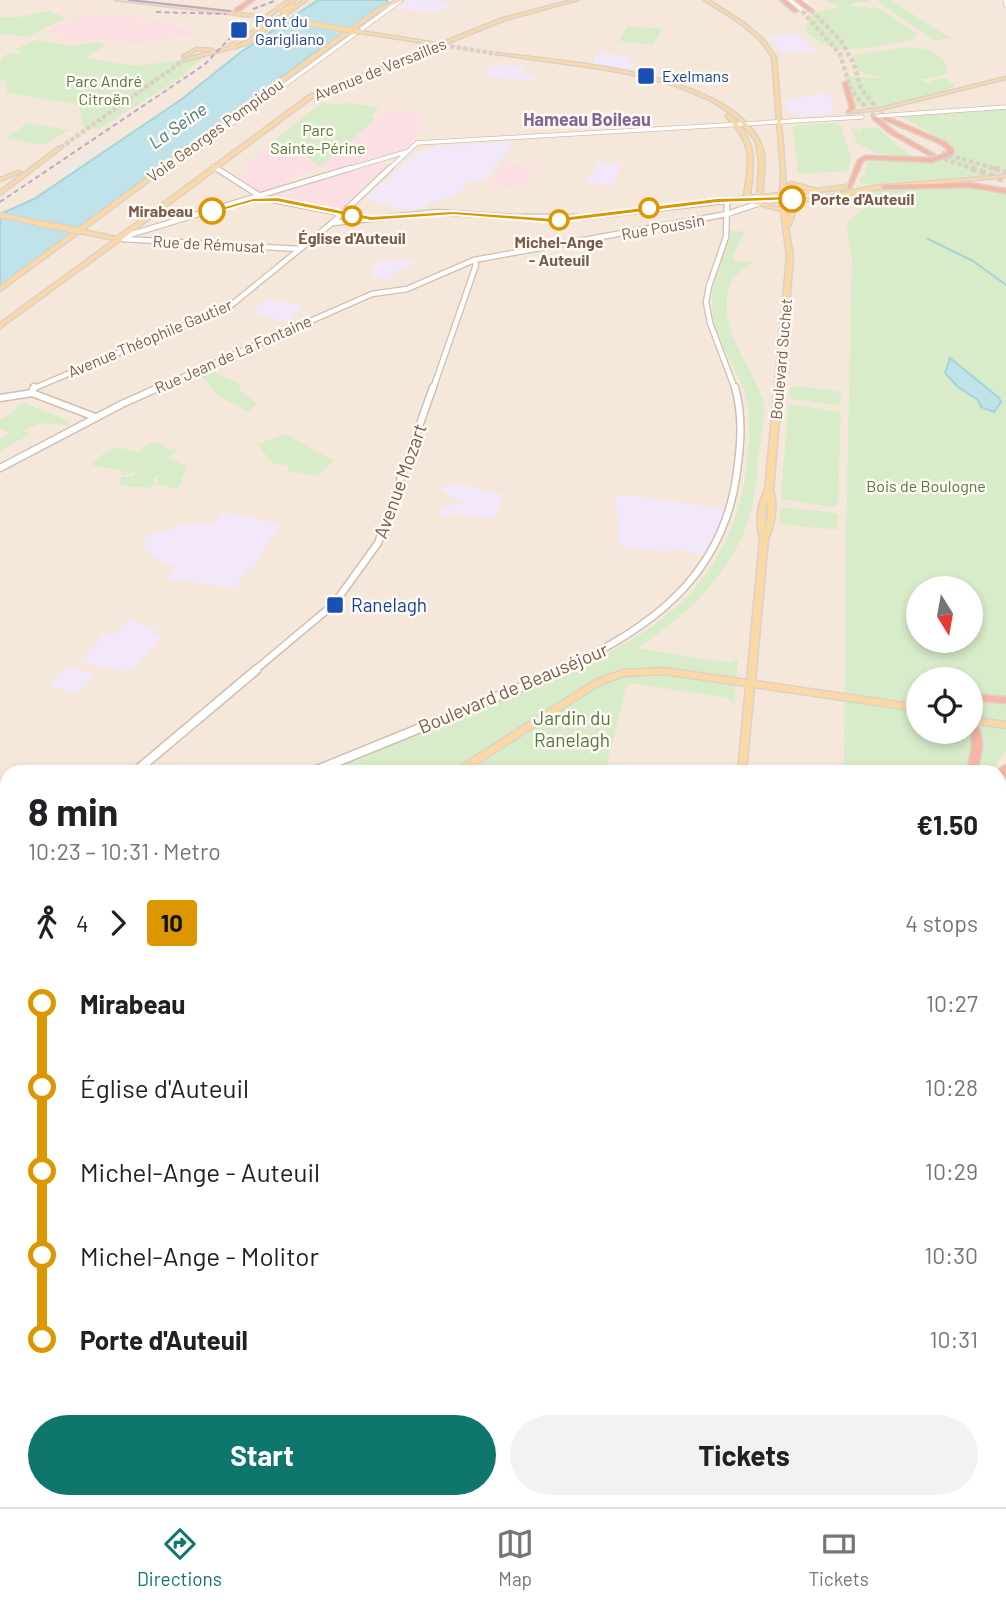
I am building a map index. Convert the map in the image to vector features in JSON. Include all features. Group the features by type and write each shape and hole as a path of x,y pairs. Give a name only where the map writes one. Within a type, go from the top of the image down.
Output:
{"highway":[{"path":"235,12 252,0"},
{"path":"782,0 799,11 788,0"},
{"path":"797,0 811,10 803,0"},
{"path":"845,83 853,108 847,115"},
{"path":"879,117 905,133 931,154 910,148 879,117"},
{"path":"849,189 865,157 932,160 950,154 950,149 943,143 879,117"},
{"path":"981,180 997,181 1006,188"},
{"path":"884,187 970,185 1006,188"},
{"path":"983,698 1006,700"},
{"path":"973,765 976,744"}],"main road":[{"path":"117,0 235,12"},
{"path":"144,0 431,43"},
{"path":"273,18 303,0"},
{"path":"209,52 193,51 182,60 230,48 293,2 303,0"},
{"name":"Avenue de Versailles","path":"0,326 310,97 508,17 576,0"},
{"name":"Boulevard Suchet","path":"706,0 724,10 773,53 783,173 782,203 790,257 769,490 772,497 769,531 764,539 743,765"},
{"name":"Voie Georges Pompidou","path":"0,289 378,10 400,1"},
{"path":"230,48 293,2"},
{"path":"230,48 293,2"},
{"path":"193,51 192,54 200,55"},
{"path":"498,54 640,75 676,85 716,102 746,124 760,150 759,198"},
{"path":"537,60 667,86 711,105 737,125 744,133 751,150 752,170 747,196 782,203 826,198 849,189"},
{"path":"847,115 1006,78"},
{"path":"847,115 879,117 881,109"},
{"path":"163,168 194,147 201,146"},
{"path":"0,180 16,174 58,147 0,193"},
{"path":"783,173 798,193"},
{"path":"962,180 997,181 1006,178"},
{"path":"782,203 798,193 819,190 981,180"},
{"path":"791,184 819,190"},
{"name":"Boulevard Suchet","path":"787,227 798,193"},
{"path":"759,198 782,203 791,214"},
{"path":"0,215 118,239"},
{"path":"468,765 594,684 617,675 642,670 840,697 847,701 906,707"},
{"path":"983,720 1006,722"}],"street":[{"path":"201,146 400,1"},
{"path":"879,117 1006,107"},
{"path":"881,109 895,115"},
{"path":"118,239 439,144 737,125 847,115"},
{"name":"Avenue Théophile Gautier","path":"33,393 32,388 230,306 332,223 400,156 417,144 439,144"},
{"path":"214,167 260,196 335,212 353,222"},
{"path":"332,223 438,212 515,217 582,217 747,196"},
{"name":"Rue Poussin","path":"474,260 727,214 759,198"},
{"path":"729,200 731,207 738,209"},
{"name":"Boulevard de Beauséjour","path":"329,765 603,652 655,618 696,576 722,534 733,503 742,432 734,386 706,312 710,278 725,243 729,200"},
{"name":"Rue de Rémusat","path":"118,239 300,249"},
{"name":"Rue Jean de La Fontaine","path":"0,468 95,417 193,371 367,296 407,289 474,260"},
{"name":"Avenue Mozart","path":"143,765 334,604 378,543 468,289 476,265 474,260"},
{"path":"0,398 33,393 95,417"}],"shaded area":[{"path":"0,0 318,0 241,52 182,99 34,199 0,214"},
{"path":"386,0 779,0 795,12 816,10 805,0 1006,0 1006,765 0,765 0,286 313,54 388,4"},
{"path":"407,0 439,1 454,5 436,12 395,8"},
{"path":"80,15 161,20 197,34 193,37 178,35 162,41 133,44 97,39 68,42 63,41 67,38 46,32"},
{"path":"794,34 815,49 811,52 786,53 766,38"},
{"path":"597,53 629,56 627,61 636,62 629,71 592,65"},
{"path":"493,65 524,66 522,75 534,75 534,80 484,77"},
{"path":"822,93 830,95 834,111 830,114 800,116 787,110 786,100"},
{"path":"389,109 423,115 419,123 431,125 399,152 333,171 326,166 289,177 295,183 261,193 233,175 248,171 245,168 267,146 309,158 320,167 353,136"},
{"path":"104,139 108,140 103,144 110,145 64,177 51,175"},
{"path":"514,142 483,182 470,180 454,197 446,196 441,202 431,201 427,206 415,209 413,213 409,211 410,208 398,209 366,198 416,153 438,146"},
{"path":"505,162 535,167 521,190 488,184"},
{"path":"599,162 620,164 614,185 587,183"},
{"path":"381,163 389,164 343,208 333,210 274,198 274,195"},
{"path":"419,260 396,272 390,279 370,277 376,261"},
{"path":"266,299 303,305 290,320 282,322 252,311"},
{"path":"455,483 503,495 494,519 454,513 450,518 439,513 453,504 462,504 463,501 452,498 441,488"},
{"path":"615,496 636,496 724,509 722,520 704,556 670,548 670,553 617,545 619,535"},
{"path":"224,512 280,524 253,568 248,568 235,588 166,579 176,566 160,561 140,544 146,540 145,536 187,524 212,525"},
{"path":"128,619 157,630 154,635 162,637 133,670 126,672 79,661 105,633 113,636"},
{"path":"67,667 95,674 79,694 48,686"}],"green space":[{"path":"823,0 869,0 871,2 848,6 878,8 917,34 914,39 908,41 867,48 827,45 815,39 805,29 812,13 841,7"},
{"path":"876,0 891,0 950,38 935,41"},
{"path":"49,11 66,18 31,37 0,34 0,17 19,17"},
{"path":"628,26 663,29 652,45 619,41"},
{"name":"Parc André Citroën","path":"37,40 72,46 95,42 107,44 85,58 138,66 206,56 183,74 185,75 99,129 83,127 79,105 7,93 6,80 0,79 0,61 4,59 1,58 9,53 17,54 22,51 16,49"},
{"path":"917,48 937,54 948,72 940,76 917,79 878,77 858,71 851,58 857,54"},
{"path":"841,76 920,80 926,83 942,77 953,83 954,87 905,102 865,107 856,106 846,79"},
{"name":"Parc Sainte-Périne","path":"310,101 340,105 344,102 379,108 371,116 375,119 320,167 309,158 267,146 320,104"},
{"path":"1006,109 1006,173 864,185 858,181 867,172 865,170 868,162 890,159 935,162 953,154 946,143 900,116"},
{"path":"28,123 69,130 44,145 5,138"},
{"path":"840,124 851,157 848,171 798,174 793,126"},
{"path":"851,128 857,129 859,134 860,129 879,129 908,154 918,158 876,153 857,143"},
{"name":"Bois de Boulogne","path":"963,186 1006,192 1006,697 983,695 983,667 906,667 906,744 972,744 967,765 844,765 852,256 846,224 868,204 857,192"},
{"name":"Jardin du Ranelagh","path":"731,230 744,232 733,257 734,262 756,262 751,263 732,280 727,297 730,327 764,403 764,423 751,512 733,554 721,573 674,622 637,648 731,663 738,659 734,704 727,698 632,683 627,686 607,765 340,765 595,660 636,637 672,610 703,578 726,540 742,493 749,437 747,400 713,318 712,296"},
{"path":"206,369 240,384 240,391 257,403 248,412 218,396 197,374"},
{"path":"795,386 837,391 841,394 841,402 836,405 794,400 789,396 790,388"},
{"path":"24,403 70,421 69,425 42,423 23,430 29,435 0,451 0,439 9,433 0,429 0,420"},
{"path":"788,405 841,412 838,504 831,507 781,499"},
{"path":"286,434 334,461 317,476 289,471 287,466 272,463 257,444"},
{"path":"153,441 164,445 164,448 177,450 168,458 187,466 178,490 158,484 157,479 162,471 153,480 156,484 148,488 120,485 120,477 133,476 135,472 121,476 122,471 91,465 115,448 138,452"},
{"path":"780,508 835,513 838,515 838,530 781,524"},
{"name":"Bois de Boulogne","path":"983,701 1006,702 1006,750 996,765 977,765 981,744 983,744"}],"water":[{"name":"La Seine","path":"318,0 386,0 389,3 313,54 0,286 0,214 34,199 182,99 241,52"},
{"path":"950,358 999,398 1001,402 994,412 981,407 978,400 958,387 945,373"}],"waterway":[{"path":"928,239 973,261 1006,285"}],"tunnel":[{"path":"811,10 841,41 854,64 861,89 885,118"},
{"path":"802,11 840,54 851,90 875,118"},
{"path":"431,43 498,54"},
{"path":"60,148 184,60"},
{"path":"942,153 1000,170"},
{"path":"931,154 976,170"},
{"path":"971,168 1006,181"},
{"path":"994,168 1000,170"},
{"path":"1000,170 1006,172"}],"tram line":[{"path":"129,0 230,11"}],"railway":[{"path":"253,9 277,0"},
{"path":"156,12 226,14"},
{"path":"0,202 204,65 234,34"}],"metro line":[{"name":"10","path":"212,211 253,200 277,199 371,219 453,213 554,220 658,206 739,199 792,199"}],"place":[{"name":"Pont du Garigliano","path":"239,30"},
{"name":"Exelmans","path":"646,76"},
{"name":"Porte d'Auteuil","path":"792,199"},
{"name":"Mirabeau","path":"212,211"},
{"name":"Église d'Auteuil","path":"352,216"},
{"name":"Michel-Ange - Auteuil","path":"559,220"},
{"name":"Ranelagh","path":"335,605"}],"district":[{"name":"Hameau Boileau","path":"587,120"}]}
